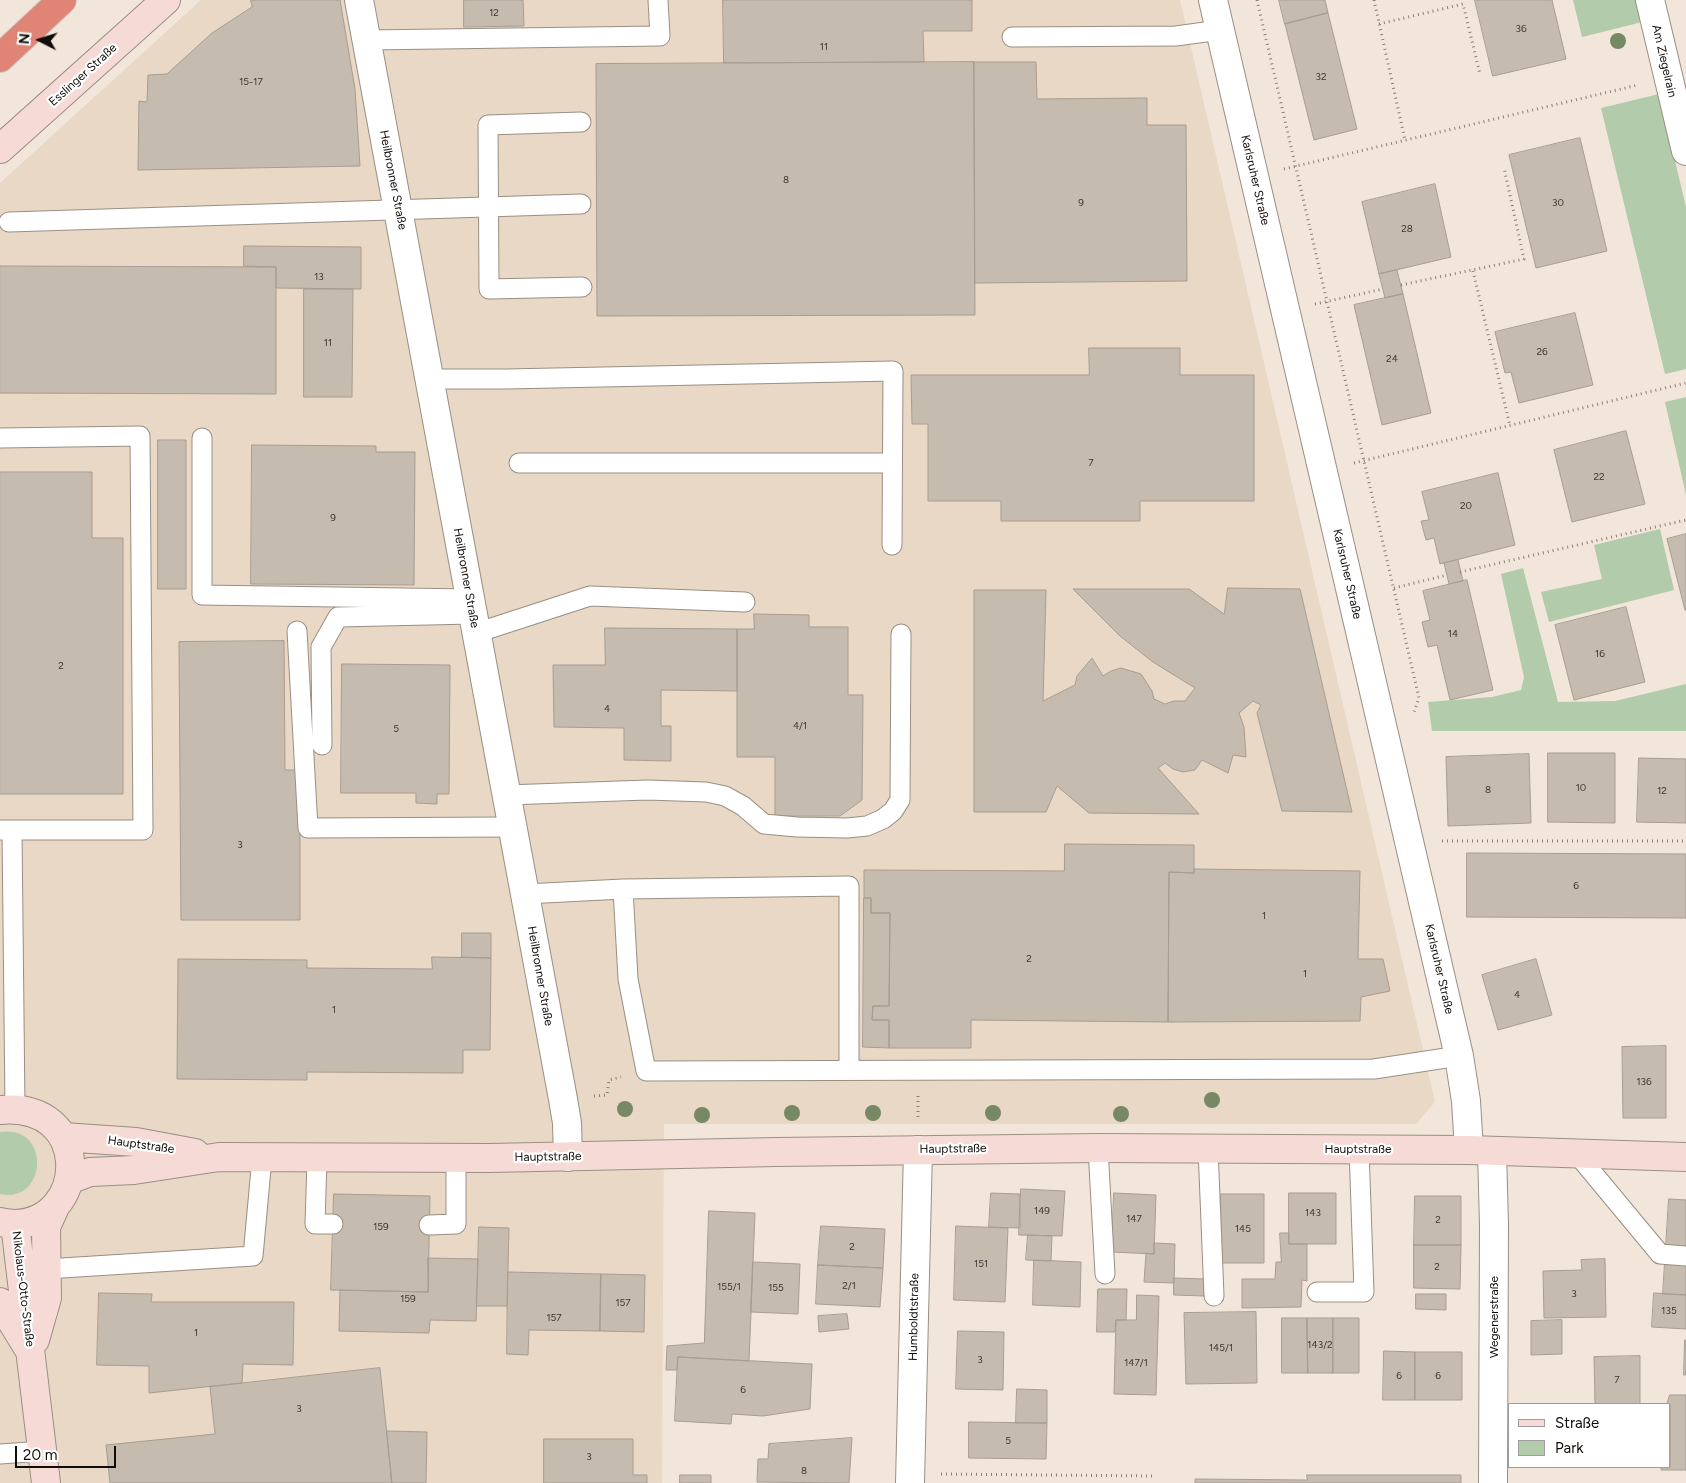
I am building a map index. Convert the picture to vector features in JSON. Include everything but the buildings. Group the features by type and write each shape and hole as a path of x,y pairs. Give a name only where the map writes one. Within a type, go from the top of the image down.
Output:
{"highway":[{"path":"0,58 62,0"}],"main road":[{"name":"Esslinger Straße","path":"0,149 166,0"},
{"path":"8,1109 29,1111 43,1117 54,1126 63,1137 68,1151 71,1165 69,1180"},
{"name":"Hauptstraße","path":"63,1137 136,1142 219,1158"},
{"name":"Hauptstraße","path":"69,1180 90,1172 134,1170 219,1158 568,1157 1098,1148 1359,1149 1686,1157"},
{"name":"Nikolaus-Otto-Straße","path":"32,1353 47,1298 46,1227 69,1180"},
{"path":"8,1223 31,1222 44,1215 56,1205"},
{"name":"Nikolaus-Otto-Straße","path":"8,1223 19,1265 32,1353 46,1483"},
{"path":"0,1302 32,1353"}],"street":[{"name":"Heilbronner Straße","path":"359,0 563,1099 567,1123 568,1157"},
{"name":"Karlsruher Straße","path":"1213,0 1410,841 1459,1056 1468,1111 1481,1151"},
{"name":"Am Ziegelrain","path":"1650,0 1686,151"},
{"name":"Humboldtstraße","path":"910,1478 918,1150"},
{"name":"Wegenerstraße","path":"1481,1151 1494,1225 1493,1483"}],"lane":[{"path":"367,40 660,36 658,0"},
{"path":"1012,37 1176,36 1220,30"},
{"path":"581,122 488,125 490,289 582,287"},
{"path":"9,222 581,204"},
{"path":"429,379 893,371 892,545"},
{"path":"0,438 140,436 143,830 6,830 8,1109"},
{"path":"202,438 202,595 473,615"},
{"path":"519,463 891,463"},
{"path":"322,745 321,647 338,618 473,615 590,596 745,602"},
{"path":"297,632 308,828 512,827"},
{"path":"506,795 647,790 706,792 725,796 742,806 764,824 847,828 867,826 883,819 893,811 900,800 901,634"},
{"path":"525,894 623,889 849,886 849,1070"},
{"path":"623,889 628,979 646,1071 1374,1069 1459,1056"},
{"path":"1098,1148 1105,1274"},
{"path":"1208,1148 1214,1296"},
{"path":"1317,1292 1364,1292 1359,1149"},
{"path":"1577,1154 1660,1254 1686,1256"},
{"path":"46,1269 253,1256 262,1158"},
{"path":"429,1225 456,1224 456,1158"},
{"path":"317,1159 315,1224 333,1224"},
{"path":"0,1454 43,1451"}],"path":[{"path":"1257,0 1419,698 1413,716"},
{"path":"1374,0 1405,140"},
{"path":"1380,24 1463,4 1480,74"},
{"path":"1255,176 1668,78"},
{"path":"1400,285 1524,259 1504,168"},
{"path":"1473,271 1510,426"},
{"path":"1286,311 1383,289"},
{"path":"1324,470 1686,383"},
{"path":"1460,572 1686,520"},
{"path":"1394,588 1447,575"},
{"path":"1410,841 1686,841"},
{"path":"918,1069 918,1150"},
{"path":"563,1099 607,1095 609,1080 646,1071"},
{"path":"910,1478 1154,1476"}],"shaded area":[{"path":"201,0 1180,0 1435,1102 1416,1124 664,1124 662,1483 0,1483 0,183"}],"green space":[{"path":"1573,0 1636,0 1642,22 1582,37"},
{"path":"1659,94 1686,207 1686,369 1665,374 1601,108"},
{"path":"1686,397 1686,495 1665,402"},
{"path":"1660,529 1674,590 1549,622 1541,592 1602,579 1594,545"},
{"path":"1523,568 1558,702 1615,701 1686,684 1686,731 1432,731 1428,702 1492,697 1521,690 1524,677 1501,574"},
{"path":"0,1132 17,1133 29,1140 35,1151 37,1164 34,1177 27,1188 16,1194 0,1194"}]}
